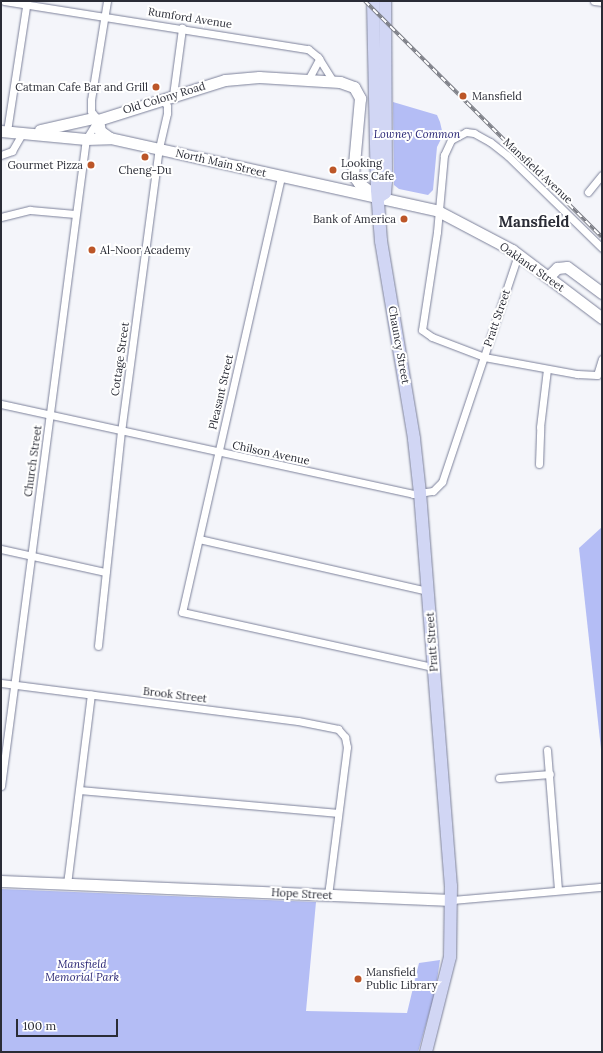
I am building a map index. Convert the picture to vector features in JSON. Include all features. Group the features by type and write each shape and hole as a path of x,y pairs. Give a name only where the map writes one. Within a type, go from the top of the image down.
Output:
{"main road":[{"name":"Chauncy Street","path":"373,1 381,242 414,439 420,493"},
{"name":"Chauncy Street","path":"379,197 385,193 386,181 385,1"},
{"name":"Old Colony Road","path":"23,132 53,128 93,118 98,120 225,80 242,78 332,82 350,85 357,91 360,98 353,176"},
{"path":"98,120 100,131 110,138"},
{"name":"North Main Street","path":"4,131 86,139 110,138 438,211"},
{"path":"328,186 343,185 353,176 359,183 379,197"},
{"name":"Oakland Street","path":"438,211 518,255 602,318"},
{"path":"548,277 557,268 567,267 602,293"},
{"name":"Pratt Street","path":"420,493 452,900 450,957 426,1052"},
{"name":"Hope Street","path":"1,881 452,900"}],"street":[{"name":"Rumford Avenue","path":"4,1 26,3 308,49 319,58"},
{"path":"86,139 98,120 91,111 91,100 107,1"},
{"path":"594,1 602,2"},
{"path":"4,131 26,3"},
{"name":"Cottage Street","path":"98,646 121,432 159,148 167,113 168,97 182,28"},
{"path":"308,80 319,58"},
{"path":"319,58 332,82"},
{"path":"1,155 12,151 23,132"},
{"name":"Mansfield Avenue","path":"484,357 432,337 422,330 446,147 458,135 474,133 508,156 602,248"},
{"name":"Church Street","path":"1,786 86,139"},
{"path":"588,192 602,175"},
{"name":"Pleasant Street","path":"280,176 182,612 433,667"},
{"path":"1,217 30,210 76,214"},
{"name":"Pratt Street","path":"420,493 433,491 440,486 518,255"},
{"path":"484,357 594,376 599,373 602,359"},
{"path":"539,464 540,427 547,369"},
{"name":"Chilson Avenue","path":"1,404 218,453 413,494 420,493"},
{"path":"199,540 428,591"},
{"path":"1,549 105,572"},
{"name":"Brook Street","path":"1,683 298,721 333,728 343,735 347,747 338,814"},
{"path":"67,884 73,824 80,790 91,695"},
{"path":"547,750 558,890"},
{"path":"499,778 550,774"},
{"path":"80,790 338,814 328,895"},
{"name":"Hope Street","path":"452,900 602,887"}],"green space":[{"name":"Lowney Common","path":"393,102 437,115 440,122 443,135 437,147 433,190 428,195 399,189 394,185"},
{"path":"602,527 602,758 579,548"},
{"name":"Mansfield Memorial Park","path":"1,889 316,902 306,1011 407,1013 419,963 440,960 435,993 418,1052 1,1052"}],"railway":[{"path":"365,1 602,237"}],"place":[{"name":"Catman Cafe Bar and Grill","path":"156,87"},
{"name":"Mansfield","path":"463,96"},
{"name":"Cheng-Du","path":"145,157"},
{"name":"Gourmet Pizza","path":"91,165"},
{"name":"Looking Glass Cafe","path":"333,170"},
{"name":"Bank of America","path":"404,219"},
{"name":"Al-Noor Academy","path":"92,250"},
{"name":"Mansfield Public Library","path":"358,979"}],"district":[{"name":"Mansfield","path":"534,222"}]}
